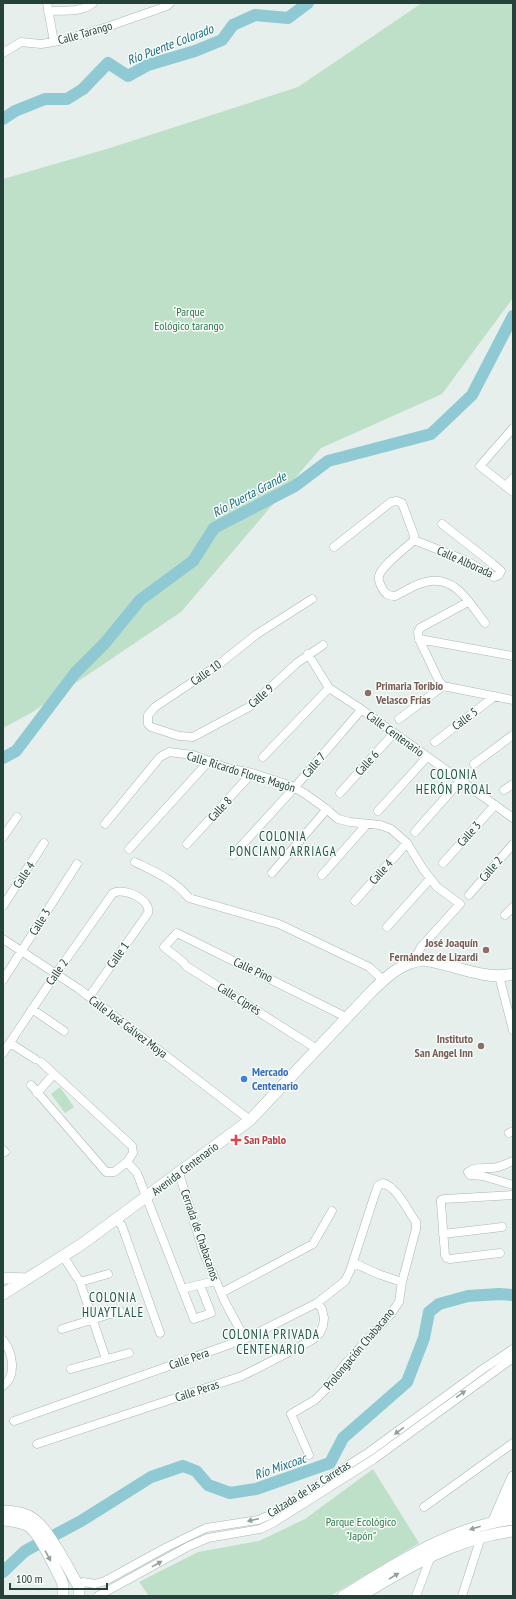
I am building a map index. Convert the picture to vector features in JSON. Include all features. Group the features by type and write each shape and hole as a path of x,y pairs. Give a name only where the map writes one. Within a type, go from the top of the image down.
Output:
{"street":[{"path":"54,42 48,7 77,10 90,6 93,3"},
{"name":"Calle Tarango","path":"3,53 20,42 40,44 54,42 107,27 169,5"},
{"path":"513,428 480,466 513,492"},
{"path":"506,486 513,478"},
{"path":"334,547 392,502 397,501 402,503 414,535 414,540 382,569 379,577 379,583 384,592 389,596 394,596 426,582 437,580 453,586 460,591 485,623"},
{"name":"Calle Alborada","path":"414,540 467,561 494,577 499,575 501,571 442,524"},
{"name":"Calle 10","path":"193,737 179,736 151,727 148,724 148,715 155,707 218,666 257,634 312,599"},
{"path":"468,602 420,628 418,632 419,639 439,681 443,686 513,700"},
{"path":"419,639 513,656"},
{"name":"Calle 9","path":"193,737 249,707 308,654 323,645"},
{"name":"Calle Centenario","path":"308,654 328,688 427,756 513,818"},
{"path":"399,719 443,686"},
{"path":"263,757 328,688"},
{"name":"Calle 5","path":"435,742 495,696"},
{"name":"Calle 7","path":"233,855 295,787 361,710"},
{"name":"Calle 6","path":"340,793 394,733"},
{"path":"474,764 513,735"},
{"name":"Calle Ricardo Flores Magón","path":"106,824 160,758 169,752 193,755 227,768 252,773 295,787 327,809 338,819 350,822 380,825 391,829 407,843 430,879 437,887 460,904 421,946 414,960"},
{"path":"378,811 427,756"},
{"path":"129,849 208,762"},
{"name":"Calle 8","path":"187,844 252,773"},
{"path":"414,832 460,780"},
{"path":"504,790 513,784"},
{"name":"Calle 3","path":"443,863 495,805"},
{"path":"272,873 327,809"},
{"path":"3,838 17,817"},
{"path":"322,876 367,824"},
{"name":"Calle 4","path":"3,906 44,843"},
{"name":"Calle 4","path":"355,901 407,843"},
{"name":"Calle 2","path":"469,895 513,844"},
{"path":"136,862 165,877 182,889 189,898 279,924 369,967 382,981"},
{"name":"Calle 3","path":"3,980 77,864"},
{"path":"387,927 430,879"},
{"name":"Calle 1","path":"89,997 148,913 148,904 131,893 122,891 113,894"},
{"name":"Calle 2","path":"3,1053 55,975 113,894"},
{"path":"505,916 513,906"},
{"name":"Calle Pino","path":"164,947 177,933 346,1017"},
{"name":"Calle José Gálvez Moya","path":"3,939 89,997 250,1120"},
{"name":"Calle Ciprés","path":"164,947 186,966 317,1049"},
{"path":"414,960 433,961 484,974 499,976 513,974"},
{"name":"Avenida Centenario","path":"3,1294 9,1287 28,1279 116,1219 179,1174 250,1120 346,1017 382,981 405,964 414,960"},
{"path":"499,976 513,1030"},
{"path":"32,1009 64,1031"},
{"path":"10,1043 38,1060 132,1146 133,1153 127,1162 114,1172 106,1172 31,1085"},
{"path":"37,1093 54,1074"},
{"path":"513,1161 503,1166 479,1168 468,1172 470,1175 483,1176 513,1185"},
{"path":"127,1162 137,1174 194,1319 211,1313 200,1285"},
{"name":"Cerrada de Chabacanos","path":"179,1174 203,1251 215,1281 245,1339"},
{"name":"Prolongación Chabacano","path":"309,1455 291,1414 315,1400 326,1389 345,1364 390,1315 399,1302 402,1282 416,1229 416,1222 390,1185 383,1183"},
{"name":"Calle Pera","path":"14,1421 245,1339 318,1304 345,1280 354,1263 378,1186 383,1183"},
{"path":"500,1253 450,1259 447,1258 445,1255 441,1200 513,1195"},
{"path":"221,1293 313,1244 332,1211"},
{"path":"116,1219 122,1226 160,1333"},
{"path":"444,1234 502,1227"},
{"path":"63,1256 80,1282 106,1359"},
{"path":"354,1263 378,1274 402,1282"},
{"path":"80,1282 108,1274"},
{"path":"3,1278 28,1279"},
{"path":"182,1289 215,1281"},
{"name":"Calle Peras","path":"37,1444 249,1372 312,1340 320,1333 324,1318 322,1309 318,1304"},
{"path":"62,1329 120,1311"},
{"path":"3,1340 10,1354 12,1369 10,1380 3,1386"},
{"name":"Calzada de las Carretas","path":"66,1596 73,1589 79,1592 83,1582 95,1584 105,1582 167,1547 206,1528 247,1522 270,1515 370,1452 483,1368 513,1349"},
{"path":"71,1369 129,1354"},
{"name":"Calzada de las Carretas","path":"98,1596 189,1546 208,1538 260,1529 273,1523 374,1459 487,1375 513,1358"},
{"path":"424,1507 513,1443"},
{"path":"493,1523 513,1477"},
{"path":"343,1596 398,1562 433,1544 469,1530 509,1520 513,1497"},
{"path":"3,1511 14,1511 35,1520 61,1579 63,1585 62,1596"},
{"path":"3,1520 12,1520 22,1523 40,1532 69,1569 79,1592"},
{"path":"360,1596 431,1556 481,1538 513,1531"},
{"path":"462,1596 481,1538"},
{"path":"416,1596 431,1556"}],"green space":[{"name":"´Parque Eológico tarango","path":"422,3 513,3 513,298 442,394 321,448 181,612 31,713 3,728 3,179 110,148 298,87"},
{"path":"60,1087 74,1107 65,1113 51,1094"},
{"name":"Parque Ecológico \"Japón\"","path":"373,1469 419,1543 330,1596 149,1596 139,1582 198,1552 259,1541 305,1519"}],"waterway":[{"name":"Río Puente Colorado","path":"3,119 15,111 45,99 67,99 83,89 108,63 128,76 148,65 195,51 222,40 233,25 255,15 288,18 308,3"},
{"name":"Río Puerta Grande","path":"3,758 16,751 75,673 105,643 140,600 193,561 214,528 295,486 328,461 431,434 472,395 513,316"},
{"name":"Río Mixcoac","path":"3,1572 25,1551 81,1521 151,1477 183,1466 196,1471 208,1485 230,1493 256,1489 330,1463 343,1438 407,1382 424,1338 429,1312 439,1304 468,1296 499,1294 513,1295"}],"place":[{"name":"Primaria Toribio Velasco Frías","path":"368,693"},
{"name":"José Joaquín Fernández de Lizardi","path":"486,950"},
{"name":"Instituto San Angel Inn","path":"481,1046"},
{"name":"Mercado Centenario","path":"244,1079"},
{"name":"San Pablo","path":"236,1140"}],"district":[{"name":"COLONIA HERÓN PROAL","path":"454,782"},
{"name":"COLONIA PONCIANO ARRIAGA","path":"283,844"},
{"name":"COLONIA HUAYTLALE","path":"113,1304"},
{"name":"COLONIA PRIVADA CENTENARIO","path":"271,1342"}]}
